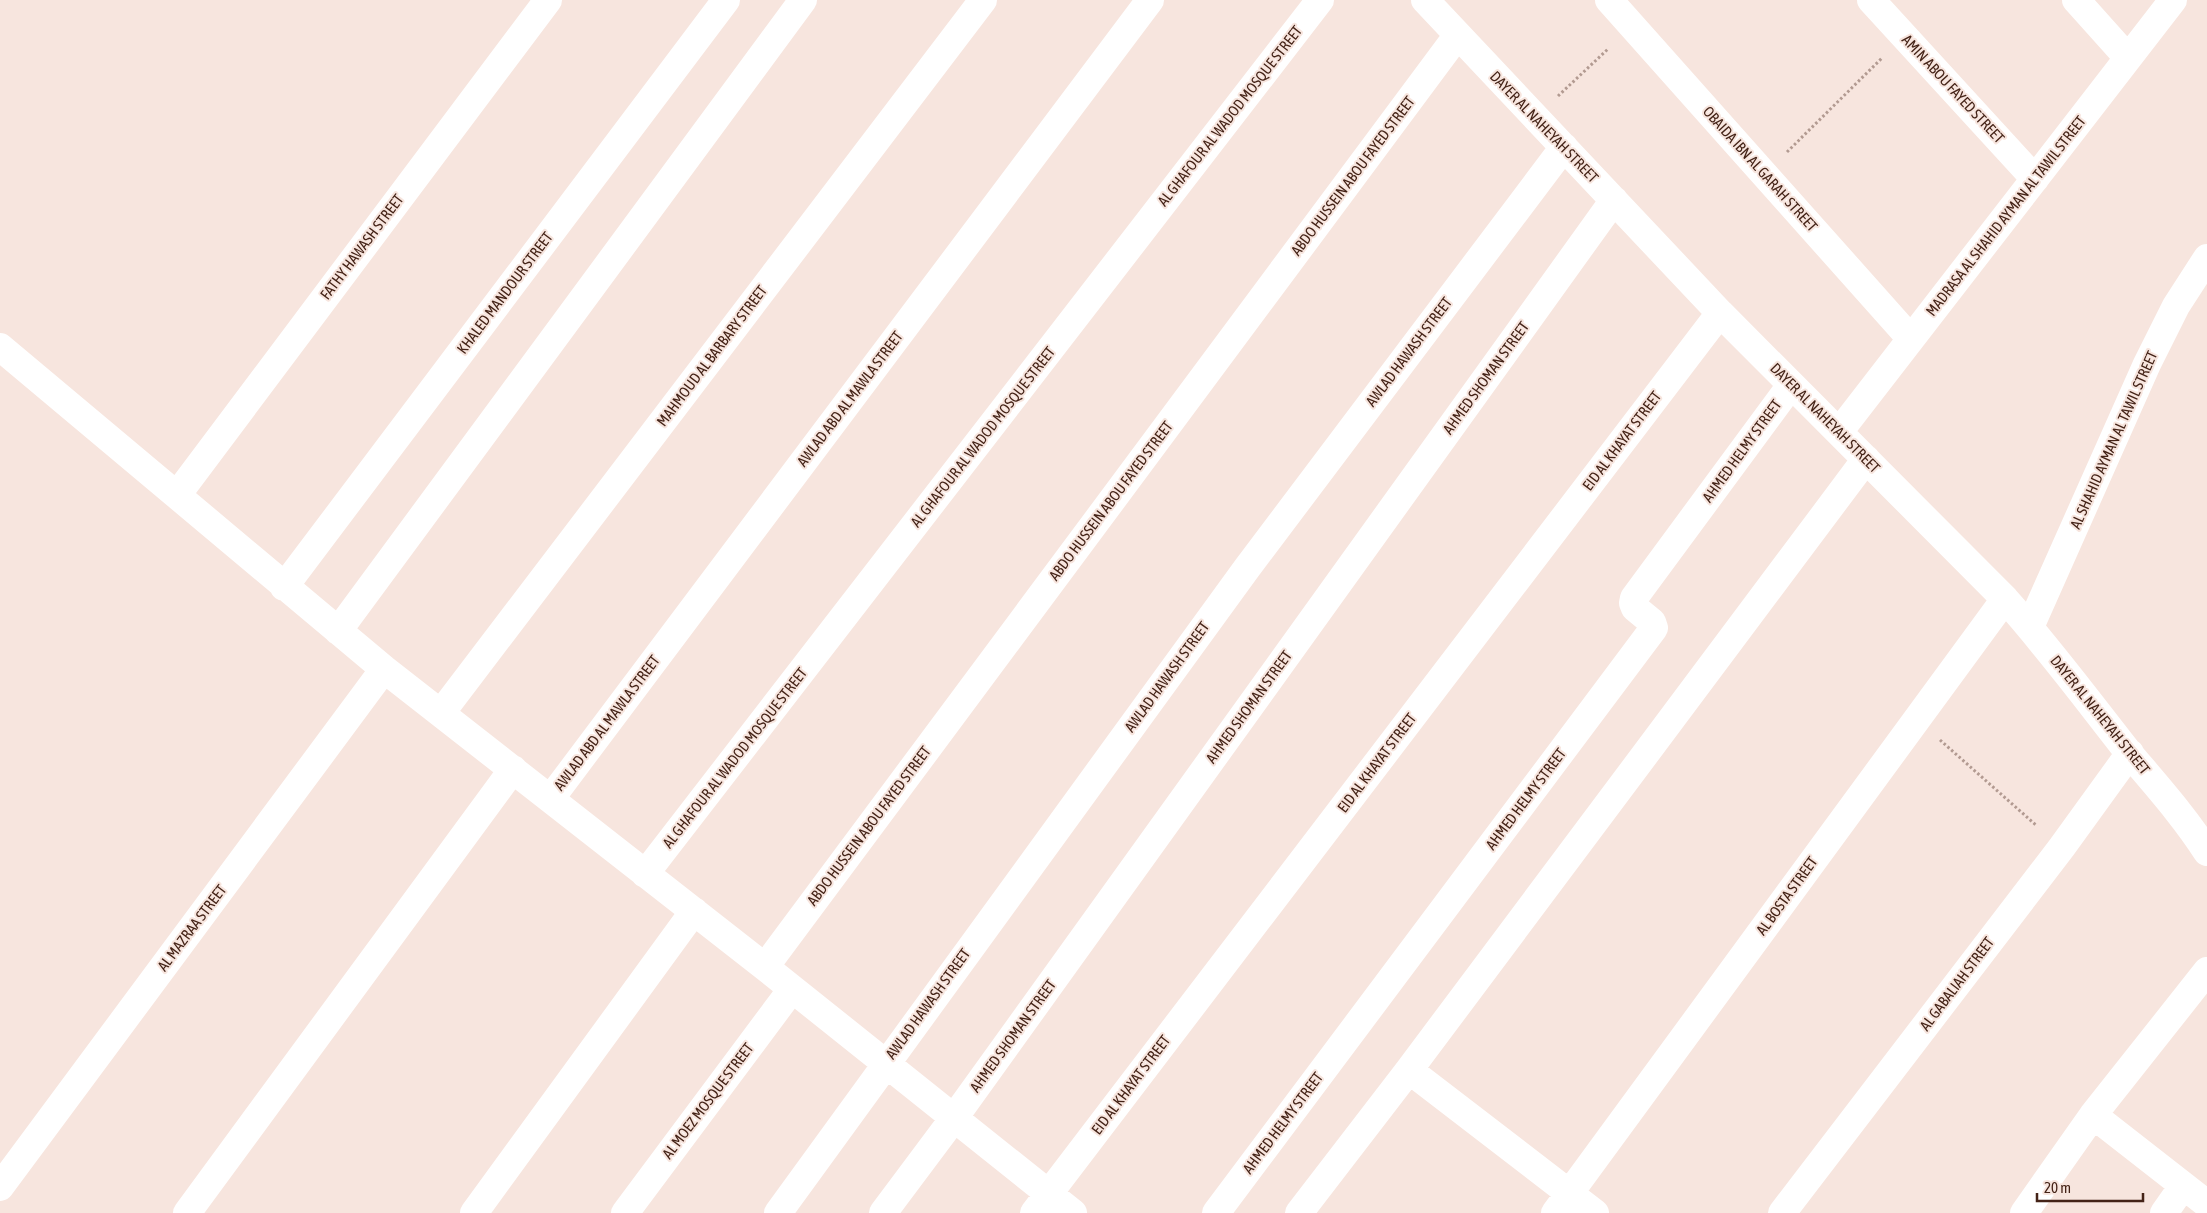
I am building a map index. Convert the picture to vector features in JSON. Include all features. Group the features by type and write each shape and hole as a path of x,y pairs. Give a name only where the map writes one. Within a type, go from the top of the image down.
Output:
{"street":[{"name":"FATHY HAWASH STREET","path":"177,494 548,0"},
{"name":"KHALED MANDOUR STREET","path":"284,586 726,0"},
{"path":"338,631 803,0"},
{"name":"MAHMOUD AL BARBARY STREET","path":"441,713 983,0"},
{"name":"AWLAD ABD AL MAWLA STREET","path":"550,798 1150,0"},
{"name":"AL GHAFOUR AL WADOD MOSQUE STREET","path":"645,874 1320,0"},
{"name":"DAYER AL NAHEYAH STREET","path":"1425,0 1720,313 2005,599 2030,627 2173,804 2207,852"},
{"name":"OBAIDA IBN AL GARAH STREET","path":"1609,0 1911,339"},
{"name":"AMIN ABOU FAYED STREET","path":"1871,0 2035,179"},
{"path":"2076,0 2128,58"},
{"name":"MADRASA AL SHAHID AYMAN AL TAWIL STREET","path":"1839,432 2173,0"},
{"name":"ABDO HUSSEIN ABOU FAYED STREET","path":"765,967 1458,36"},
{"name":"AWLAD HAWASH STREET","path":"778,1213 885,1063 1247,568 1564,147"},
{"name":"AHMED SHOMAN STREET","path":"884,1213 1614,200"},
{"name":"AL SHAHID AYMAN AL TAWIL STREET","path":"2030,627 2147,364 2176,306 2207,258"},
{"name":"EID AL KHAYAT STREET","path":"1041,1203 1720,313"},
{"path":"0,347 384,669 645,874 694,910 954,1118 1041,1203 1073,1213"},
{"name":"AHMED HELMY STREET","path":"1216,1213 1654,628 1652,622 1635,608 1633,604 1634,598 1791,385"},
{"path":"1298,1213 1409,1070 1866,459"},
{"name":"AL BOSTA STREET","path":"1562,1203 2005,599"},
{"name":"AL MAZRAA STREET","path":"0,1187 384,669"},
{"name":"AL GABALIAH STREET","path":"1782,1213 2062,848 2130,753"},
{"path":"188,1213 513,769"},
{"path":"474,1213 694,910"},
{"path":"2024,1213 2093,1115 2207,971"},
{"name":"AL MOEZ MOSQUE STREET","path":"625,1213 792,989"},
{"path":"1409,1070 1562,1203 1595,1213"},
{"path":"2093,1115 2207,1204"},
{"path":"2164,1213 2183,1186"}],"path":[{"path":"1536,118 1632,26"},
{"path":"1764,174 1904,36"},
{"path":"1916,719 2062,848"}]}
